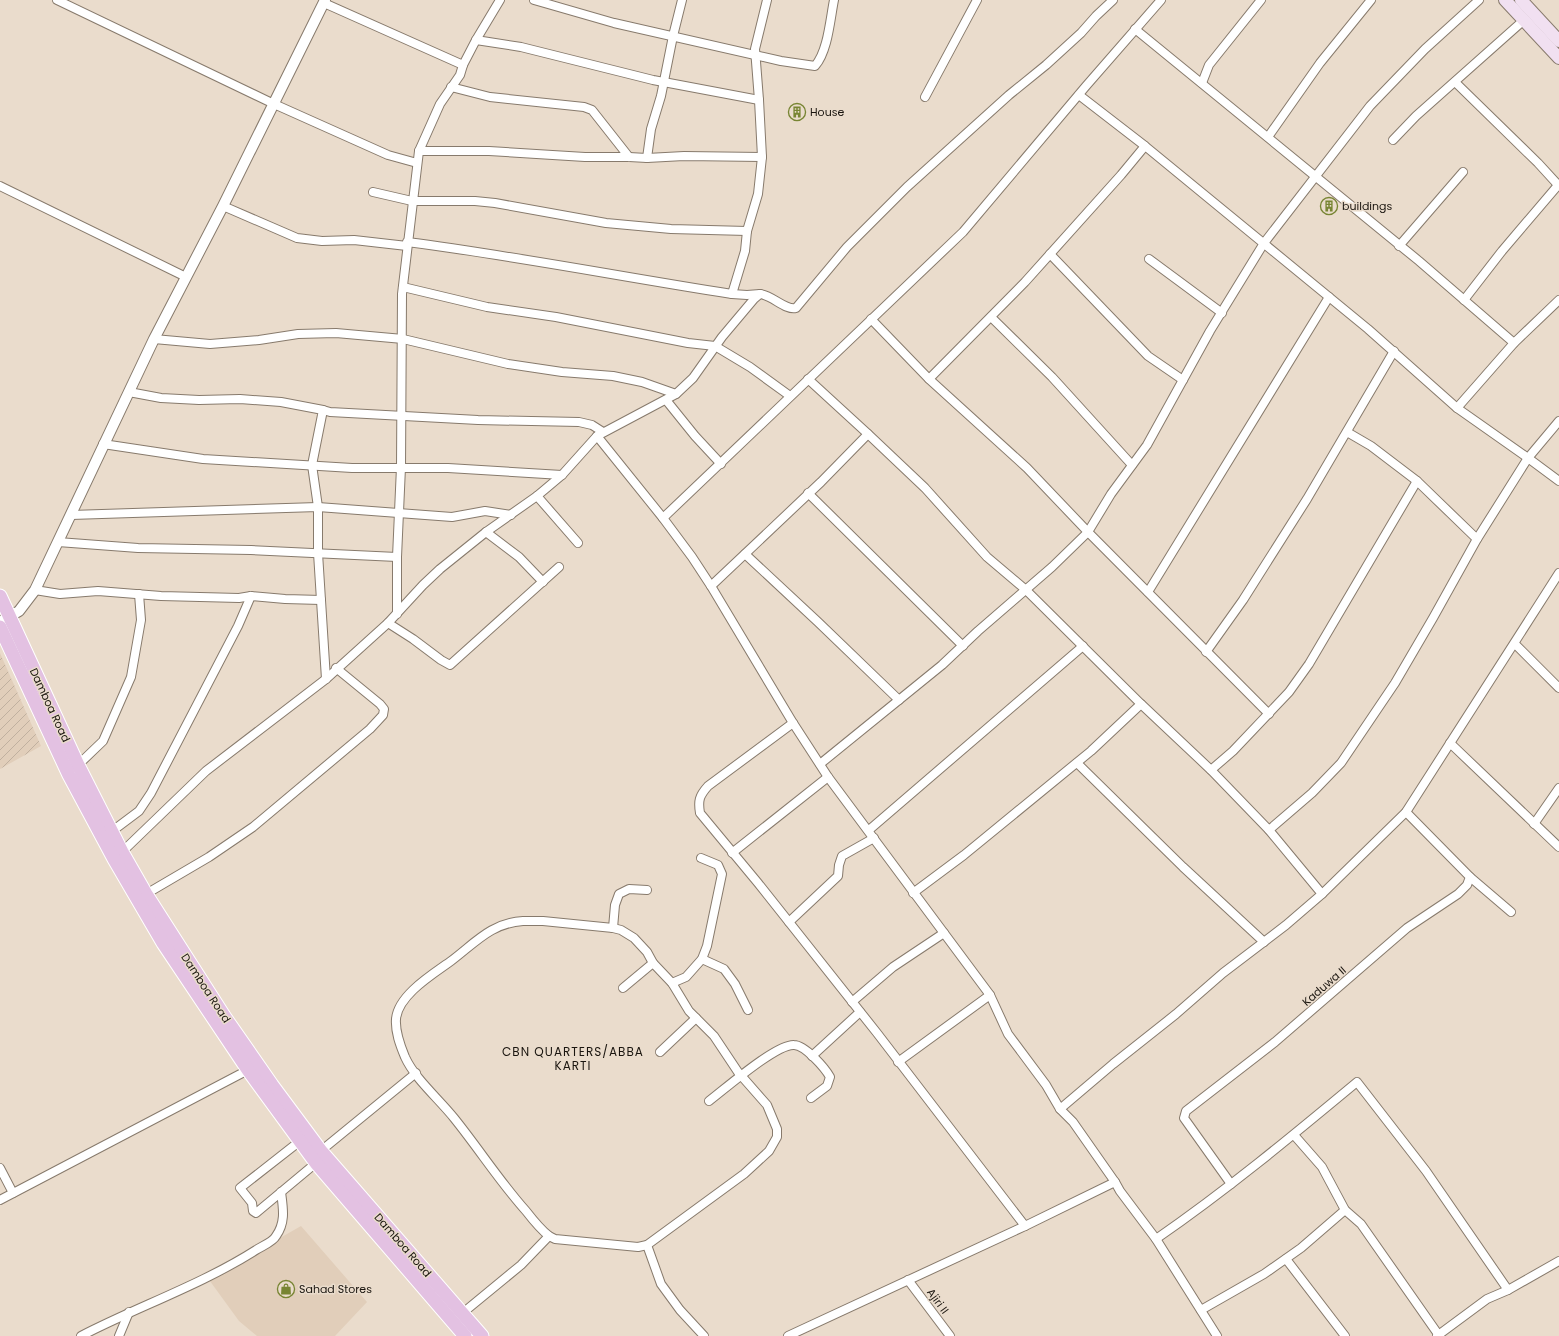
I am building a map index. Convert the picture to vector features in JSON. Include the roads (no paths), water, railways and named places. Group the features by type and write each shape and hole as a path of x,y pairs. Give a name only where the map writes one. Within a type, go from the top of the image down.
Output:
{"main road":[{"path":"1505,0 1559,58"},
{"path":"1520,0 1559,41"},
{"name":"Damboa Road","path":"0,596 5,619 122,852 146,894 224,1016 272,1085 316,1158"},
{"name":"Damboa Road","path":"0,627 69,775 114,859 163,943 248,1070 300,1141 457,1317 482,1336"},
{"name":"Damboa Road","path":"457,1317 465,1336"}],"street":[{"path":"57,0 274,104 388,155 418,163"},
{"path":"397,614 398,514 401,467 402,287 419,151 440,104 460,75 463,65 476,40 500,0"},
{"path":"534,0 614,23 782,61 815,66 821,59 824,49 834,0"},
{"path":"648,158 651,129 682,0"},
{"path":"732,294 745,251 747,231 758,194 762,157 755,50 767,0"},
{"path":"925,97 977,0"},
{"path":"223,206 297,238 322,241 354,240 407,244 537,261 732,294 767,294 792,309 796,308 847,247 907,187 1009,95 1046,65 1081,33 1113,0"},
{"path":"663,518 963,232 1161,0"},
{"path":"1202,83 1209,65 1261,0"},
{"path":"1268,137 1320,63 1371,0"},
{"path":"820,764 963,646 978,631 1052,567 1088,532 1111,494 1147,445 1222,312 1264,243 1370,106 1425,49 1479,0"},
{"path":"5,619 19,610 35,590 154,339 223,206 324,1 463,65"},
{"path":"1393,140 1416,116 1524,20"},
{"path":"1135,29 1419,261 1514,344"},
{"path":"476,40 521,47 638,77 759,100"},
{"path":"1455,82 1559,185 1502,251 1464,300"},
{"path":"451,87 490,97 584,107 592,110 629,156"},
{"path":"1079,96 1145,146 1264,243 1394,351 1457,408 1559,481"},
{"path":"929,379 959,347 991,317 1050,254 1145,146"},
{"path":"419,151 482,150 585,157 762,157"},
{"path":"1399,246 1463,172"},
{"path":"0,186 186,277"},
{"path":"374,192 412,201 495,202 606,223 670,229 747,231"},
{"path":"1050,254 1148,356 1183,380"},
{"path":"1149,258 1222,312"},
{"path":"402,287 487,307 556,317 688,343 715,346 750,367 790,396"},
{"path":"122,852 206,771 326,679 336,668 388,623 423,584 440,569 486,532 537,496 562,475 600,434 676,394 693,378 715,346 754,299 760,294"},
{"path":"1148,592 1329,297"},
{"path":"1457,408 1514,344 1559,300"},
{"path":"991,317 1052,377 1132,465"},
{"path":"871,319 929,379 1027,468 1206,652 1269,714"},
{"path":"154,339 210,344 259,340 298,334 336,333 402,339 508,364 562,372 613,376 642,382 676,394"},
{"path":"1206,652 1247,593 1347,432 1394,351"},
{"path":"808,379 925,488 987,557 1026,590 1141,704 1211,770 1269,830 1322,894"},
{"path":"129,392 161,398 199,400 240,399 281,402 330,412 579,422 592,425 663,518 711,586 793,723 828,777 869,830 913,893 990,996 1008,1034 1046,1085 1060,1109 1073,1122 1116,1182 1120,1191 1156,1239 1217,1336"},
{"path":"666,400 695,436 721,464"},
{"path":"323,410 312,465 318,507 318,553 326,679"},
{"path":"1269,830 1312,793 1341,763 1395,683 1433,618 1476,539 1528,458 1559,421"},
{"path":"1347,432 1371,446 1417,481 1476,539"},
{"path":"711,586 821,482 868,434"},
{"path":"103,444 203,459 352,468 448,468 562,475"},
{"path":"1211,770 1233,751 1269,714 1289,692 1309,664 1417,481"},
{"path":"808,493 963,646"},
{"path":"537,496 578,544"},
{"path":"71,515 318,507 452,517 485,511 511,515"},
{"path":"486,532 519,556 543,582"},
{"path":"58,542 138,548 318,553 397,557"},
{"path":"745,554 899,700"},
{"path":"388,623 450,665 559,567"},
{"path":"1060,1109 1113,1064 1176,1014 1223,973 1264,942 1322,894 1406,812 1558,578"},
{"path":"35,590 60,594 98,592 239,598 251,596 322,600"},
{"path":"78,765 103,741 131,677 141,620 139,594"},
{"path":"111,832 139,811 151,793 238,626 251,596"},
{"path":"1515,644 1559,688"},
{"path":"869,830 1083,646"},
{"path":"146,894 209,857 253,827 370,729 383,714 384,708 380,704 336,668"},
{"path":"913,893 964,855 1092,751 1141,704"},
{"path":"793,723 708,786 700,795 698,802 700,813 860,1012 1025,1226"},
{"path":"1450,743 1559,847"},
{"path":"1077,763 1183,867 1264,942"},
{"path":"732,853 828,777"},
{"path":"1534,824 1559,788"},
{"path":"1406,812 1470,877 1511,912"},
{"path":"789,922 838,876 842,856 874,838"},
{"path":"672,983 686,977 702,960 707,946 722,874 718,865 701,858"},
{"name":"Kaduwa II","path":"1231,1184 1184,1118 1186,1111 1275,1042 1407,928 1458,894 1467,885 1470,877"},
{"path":"612,928 615,905 619,894 630,889 647,890"},
{"path":"523,920 612,928 621,930 634,938 647,952 653,963 672,983 689,1011 714,1036 742,1077 767,1106 777,1129 777,1137 769,1150 744,1174 646,1245 638,1247 555,1239 548,1236 512,1195 455,1119 416,1073 406,1058 397,1036 396,1018 402,1003 415,988 482,936 498,926 523,920"},
{"path":"852,1002 893,967 944,933"},
{"path":"702,960 724,969 735,984 748,1010"},
{"path":"623,988 653,963"},
{"path":"898,1062 990,996"},
{"path":"812,1056 860,1012"},
{"path":"660,1052 696,1018"},
{"path":"709,1102 768,1057 782,1048 794,1045 804,1048 827,1070 830,1077 827,1086 811,1098"},
{"path":"0,1200 248,1070"},
{"path":"300,1141 240,1188 252,1203 256,1213 281,1192 316,1158 416,1073"},
{"path":"1156,1239 1200,1208 1294,1135 1357,1082 1426,1171 1508,1290"},
{"path":"1294,1135 1322,1167 1345,1210 1361,1224 1438,1335 1486,1300 1508,1290 1559,1261"},
{"path":"0,1168 12,1193"},
{"path":"788,1336 1116,1182"},
{"path":"80,1336 128,1312 198,1282 276,1238 284,1217 281,1192"},
{"path":"1201,1310 1264,1274 1286,1259 1345,1210"},
{"path":"457,1317 521,1265 548,1236"},
{"path":"646,1245 661,1284 680,1310 704,1336"},
{"path":"1286,1259 1345,1336"},
{"name":"Ajiri II","path":"908,1280 950,1336"},
{"path":"119,1336 128,1312"}],"place":[{"name":"House","path":"797,112"},
{"name":"buildings","path":"1329,206"},
{"name":"Sahad Stores","path":"286,1289"}],"district":[{"name":"CBN QUARTERS/ABBA KARTI","path":"573,1059"}]}
